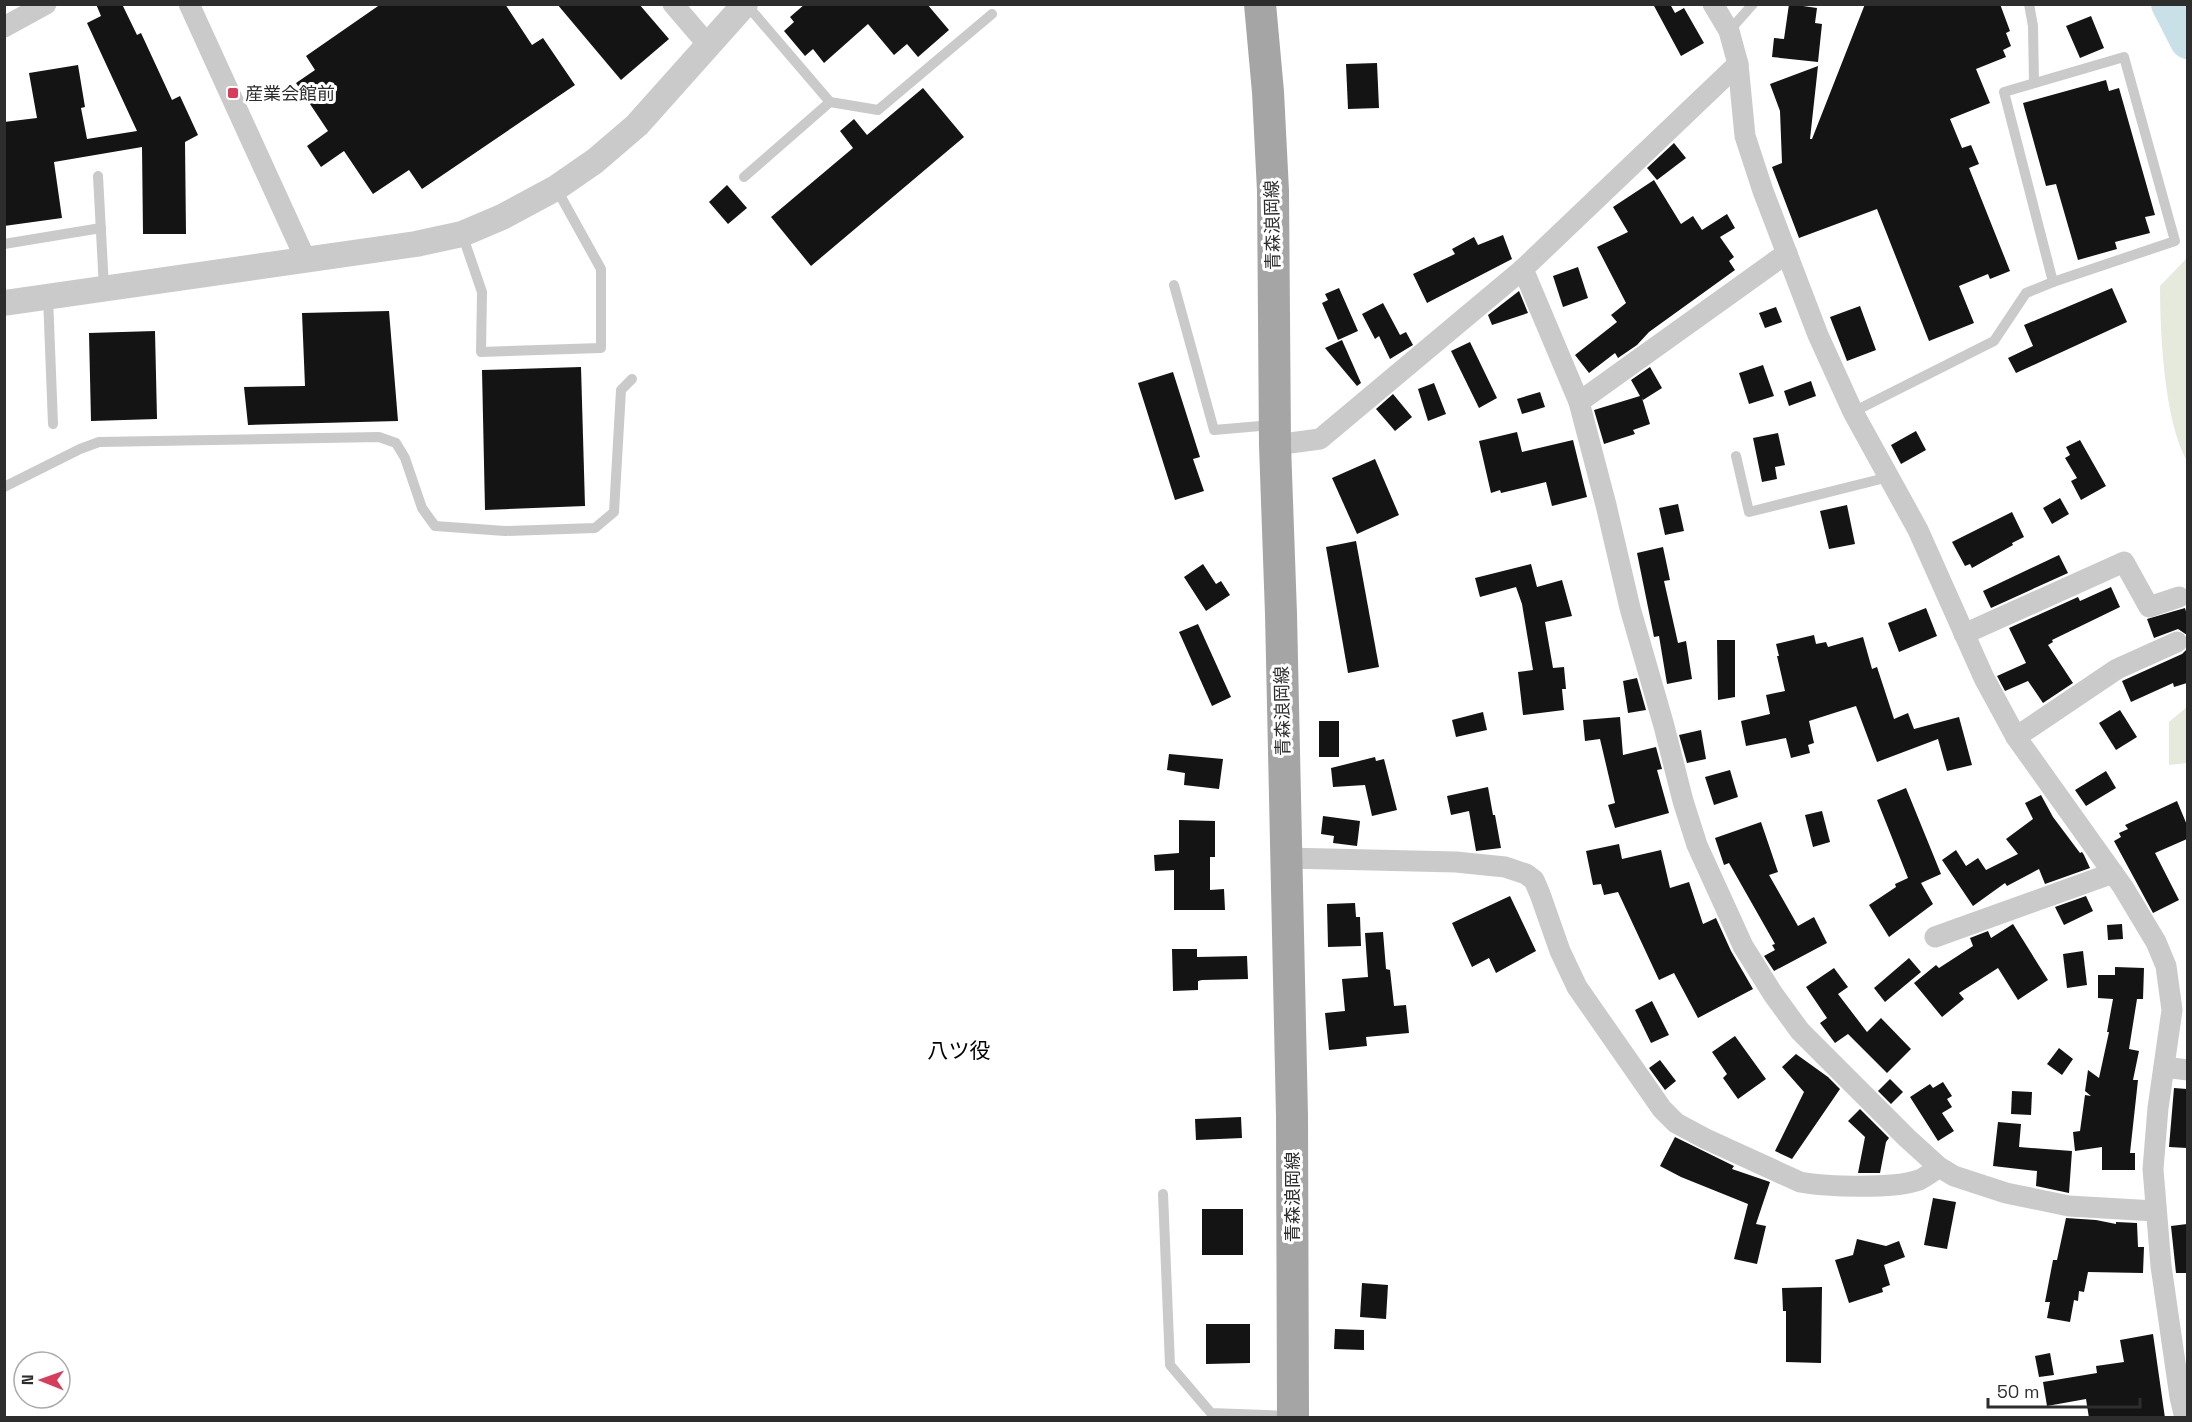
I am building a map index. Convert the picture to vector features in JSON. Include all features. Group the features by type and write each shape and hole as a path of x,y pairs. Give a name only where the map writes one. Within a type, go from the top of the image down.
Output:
{"main road":[{"name":"青森浪岡線","path":"1260,4 1268,92 1273,191 1275,435 1292,1116 1293,1417"}],"street":[{"path":"189,4 305,258"},
{"path":"673,4 709,46"},
{"path":"5,302 416,244 462,234 502,217 556,188 594,161 637,125 746,4"},
{"path":"1713,4 1729,31 1738,64 1745,136 1763,191 1818,335 1853,412 1918,530 1984,678 2016,737 2113,873 2156,942 2166,966 2172,1010 2157,1108 2153,1169 2161,1266 2179,1324 2180,1397 2185,1418"},
{"path":"4,27 42,6"},
{"path":"1275,435 1320,439 1523,269 1738,64"},
{"path":"1579,402 1787,253"},
{"path":"1523,269 1579,402 1630,608 1697,845 1743,946 1773,994 1800,1031 1939,1167 1954,1176 1976,1185 2058,1204 2155,1211"},
{"path":"1964,634 2124,562 2149,607 2179,597"},
{"path":"2016,737 2117,669 2177,642"},
{"path":"1286,858 1446,861 1505,867 1526,874 1534,880 1560,951 1578,987 1636,1074 1662,1109 1676,1123 1786,1176 1812,1184 1905,1183 1917,1181 1939,1167"},
{"path":"1935,937 2113,873"},
{"path":"2164,1067 2187,1070"}],"lane":[{"path":"746,4 830,102 878,110 992,14"},
{"path":"1729,31 1754,4"},
{"path":"2029,4 2033,26 2034,83"},
{"path":"1853,412 1994,341 2026,293 2175,242 2124,57 2004,92 2053,282"},
{"path":"744,177 830,102"},
{"path":"98,176 104,288"},
{"path":"462,234 482,292 481,352 601,348 601,269 556,188"},
{"path":"4,244 100,228"},
{"path":"1173,285 1214,430 1275,435"},
{"path":"48,296 53,424"},
{"path":"4,487 80,449 99,442 379,437 396,443 405,459 422,508 435,526 505,531 594,528 614,512 621,390 632,379"},
{"path":"1736,456 1749,512 1889,477"},
{"path":"1163,1194 1170,1365 1211,1413 1293,1417"}],"shaded area":[{"path":"2187,258 2187,461 2179,444 2168,400 2162,351 2160,286"},
{"path":"2187,707 2187,763 2169,765 2169,722"}],"building":[{"path":"96,4 122,4 137,35 141,33 172,100 180,96 198,135 185,142 186,234 143,234 142,147 54,162 62,218 4,226 4,122 37,118 29,73 78,65 85,107 81,108 87,139 137,131 87,23 101,16"},
{"path":"381,4 505,4 532,45 543,38 575,85 422,189 409,170 373,194 344,151 321,167 307,146 328,131 296,83 315,70 306,56"},
{"path":"557,4 639,4 669,39 621,80"},
{"path":"805,4 927,4 949,30 918,57 907,44 894,55 868,24 824,63 813,49 805,56 784,31 794,22 790,17"},
{"path":"1653,4 1670,4 1675,13 1684,8 1704,43 1681,56"},
{"path":"1789,4 1817,8 1815,23 1822,24 1818,62 1772,57 1774,38 1784,39"},
{"path":"1865,4 2000,4 2010,31 2006,33 2011,46 2003,50 2006,57 1976,69 1990,103 1950,119 1962,148 1971,145 1979,164 1969,168 2010,271 1990,279 1988,274 1959,286 1974,323 1929,341 1877,209 1799,238 1772,167 1782,163 1780,111 1770,84 1818,66 1810,139 1812,139"},
{"path":"2091,16 2104,48 2080,58 2066,26"},
{"path":"1377,63 1379,108 1348,109 1346,64"},
{"path":"2106,80 2109,91 2119,88 2155,215 2145,217 2150,233 2115,242 2117,249 2078,260 2056,184 2046,186 2023,103"},
{"path":"923,88 964,137 811,266 771,217 853,148 840,131 854,119 867,135"},
{"path":"1674,143 1686,158 1657,180 1647,168"},
{"path":"1654,180 1681,224 1693,216 1702,230 1727,214 1735,228 1720,237 1734,257 1729,261 1735,270 1649,332 1637,345 1618,358 1615,353 1589,373 1575,355 1617,322 1611,315 1626,303 1597,247 1628,232 1613,207"},
{"path":"727,185 747,208 728,224 709,202"},
{"path":"1503,235 1512,259 1427,303 1413,274 1455,254 1452,249 1474,237 1478,245"},
{"path":"1578,267 1588,298 1563,307 1553,276"},
{"path":"1339,288 1358,331 1338,340 1322,303 1328,300 1325,294"},
{"path":"2112,288 2127,322 2016,373 2008,358 2033,346 2024,325"},
{"path":"1519,291 1528,313 1492,325 1488,315"},
{"path":"1383,303 1400,335 1406,332 1413,345 1390,359 1379,336 1375,339 1362,314"},
{"path":"1860,306 1876,350 1847,361 1830,317"},
{"path":"1776,307 1782,322 1765,328 1759,313"},
{"path":"389,311 398,421 248,425 244,387 305,386 302,313"},
{"path":"155,331 157,419 91,421 89,333"},
{"path":"1342,340 1361,383 1357,386 1325,348"},
{"path":"1470,342 1497,398 1479,408 1451,351"},
{"path":"1763,365 1774,396 1749,404 1739,373"},
{"path":"581,367 585,506 485,510 482,370"},
{"path":"1650,367 1662,388 1643,400 1642,398 1650,424 1633,430 1635,434 1604,444 1594,410 1640,396 1631,380"},
{"path":"1173,372 1200,457 1193,459 1204,491 1175,500 1138,383"},
{"path":"1811,381 1816,396 1789,406 1784,391"},
{"path":"1434,383 1446,414 1428,421 1418,389"},
{"path":"1540,392 1545,407 1522,414 1517,399"},
{"path":"1393,394 1412,417 1395,431 1376,409"},
{"path":"1916,431 1926,450 1901,464 1891,445"},
{"path":"1517,432 1522,452 1573,440 1587,497 1552,506 1546,482 1501,493 1500,490 1491,493 1479,441"},
{"path":"1778,433 1785,465 1775,467 1777,479 1762,482 1753,438"},
{"path":"2080,440 2106,486 2081,500 2071,481 2077,478 2065,458 2070,455 2066,447"},
{"path":"1375,459 1399,515 1357,534 1332,478"},
{"path":"2060,498 2069,514 2052,524 2043,508"},
{"path":"1678,504 1684,531 1665,535 1659,508"},
{"path":"1847,505 1855,544 1829,549 1820,511"},
{"path":"2012,512 2024,537 1972,568 1970,564 1965,566 1952,542"},
{"path":"1356,541 1379,667 1348,673 1326,547"},
{"path":"1663,547 1670,580 1664,581 1678,643 1686,641 1692,679 1667,684 1659,636 1654,637 1637,553"},
{"path":"2059,555 2068,573 1991,608 1983,591"},
{"path":"1203,564 1216,584 1221,581 1230,595 1206,611 1184,577"},
{"path":"1531,564 1537,587 1562,580 1572,616 1545,622 1553,668 1564,667 1566,689 1562,689 1564,710 1523,715 1518,672 1533,670 1522,604 1516,587 1480,597 1475,578"},
{"path":"2111,587 2120,607 2052,640 2053,642 2048,645 2073,683 2043,703 2028,681 2005,691 1997,676 2026,663 2009,628 2078,597 2080,601"},
{"path":"1926,608 1937,636 1899,652 1888,623"},
{"path":"2185,608 2187,635 2178,629 2154,638 2147,619"},
{"path":"1198,624 1231,697 1212,706 1179,632"},
{"path":"1814,635 1816,644 1826,642 1828,647 1863,637 1872,669 1877,667 1894,719 1908,713 1914,729 1959,717 1972,765 1947,771 1938,739 1877,762 1856,706 1809,721 1814,743 1808,745 1810,753 1791,758 1786,738 1746,746 1741,721 1770,714 1766,695 1785,691 1776,644"},
{"path":"1717,640 1735,640 1735,697 1718,700"},
{"path":"2187,649 2187,683 2174,687 2173,683 2131,702 2122,681 2182,654"},
{"path":"1637,678 1646,710 1628,713 1623,681"},
{"path":"2120,710 2137,737 2116,750 2099,723"},
{"path":"1483,712 1487,730 1456,737 1452,720"},
{"path":"1620,717 1623,755 1656,747 1662,769 1657,770 1669,813 1615,828 1608,805 1615,803 1600,739 1585,741 1583,720"},
{"path":"1319,721 1339,721 1339,757 1319,757"},
{"path":"1701,730 1706,759 1687,763 1679,735"},
{"path":"1169,754 1223,759 1219,789 1184,785 1185,773 1167,770"},
{"path":"1375,757 1376,761 1384,759 1397,810 1372,816 1365,785 1333,787 1331,768"},
{"path":"1730,770 1738,797 1714,805 1705,777"},
{"path":"2106,771 2116,788 2086,806 2075,790"},
{"path":"1488,787 1501,848 1476,851 1469,811 1451,815 1447,796"},
{"path":"1906,788 1941,874 1921,883 1933,904 1889,937 1869,905 1896,887 1895,884 1908,878 1877,800"},
{"path":"2041,795 2053,817 2080,853 2082,852 2090,868 2045,884 2039,869 2007,886 2005,883 1973,906 1942,860 1956,850 1966,866 1978,858 1986,870 2018,854 2006,839 2033,819 2025,803"},
{"path":"2177,801 2187,825 2187,839 2155,853 2179,900 2153,913 2114,841 2121,837 2119,833 2128,829 2125,825"},
{"path":"1822,811 1830,842 1813,847 1805,815"},
{"path":"1323,816 1360,821 1357,846 1333,843 1334,836 1321,834"},
{"path":"1179,820 1215,821 1215,857 1210,857 1210,890 1224,889 1225,910 1174,910 1174,870 1155,871 1154,855 1179,853"},
{"path":"1761,822 1778,872 1769,875 1798,926 1814,917 1827,943 1774,971 1764,956 1775,950 1772,945 1775,944 1729,863 1724,865 1715,838"},
{"path":"1619,844 1622,859 1661,850 1670,888 1689,882 1703,924 1716,918 1731,951 1753,989 1698,1018 1674,973 1659,980 1618,892 1604,895 1601,884 1593,885 1586,851"},
{"path":"1510,896 1536,951 1496,973 1489,958 1472,967 1452,923"},
{"path":"2086,896 2093,911 2064,925 2055,907"},
{"path":"1355,903 1356,917 1360,917 1361,946 1328,947 1327,904"},
{"path":"2013,924 2048,980 2018,1000 1998,968 1959,993 1964,999 1942,1017 1914,983 1936,965 1939,968 1973,946 1970,938 1988,931 1991,938"},
{"path":"2122,924 2123,939 2108,940 2107,925"},
{"path":"1383,932 1386,969 1390,970 1394,1006 1406,1005 1409,1033 1366,1037 1367,1046 1329,1050 1325,1013 1345,1011 1342,979 1368,977 1365,933"},
{"path":"1172,949 1197,949 1197,957 1247,956 1248,979 1202,980 1198,981 1198,990 1173,991"},
{"path":"2083,951 2087,985 2067,988 2063,954"},
{"path":"1909,958 1921,972 1885,1002 1874,988"},
{"path":"2115,967 2144,968 2143,999 2137,999 2129,1049 2139,1051 2133,1080 2138,1080 2130,1153 2135,1153 2135,1170 2102,1170 2102,1147 2075,1151 2073,1132 2080,1131 2085,1095 2091,1096 2085,1091 2088,1070 2099,1078 2109,1032 2107,1032 2113,999 2098,998 2098,975 2115,975"},
{"path":"1834,968 1848,987 1838,994 1867,1032 1881,1018 1911,1049 1887,1073 1848,1034 1835,1043 1820,1023 1827,1018 1806,987"},
{"path":"1652,1001 1669,1035 1651,1043 1635,1010"},
{"path":"1735,1036 1766,1079 1738,1099 1723,1078 1727,1074 1712,1052"},
{"path":"2059,1048 2073,1059 2062,1075 2047,1064"},
{"path":"1796,1054 1828,1077 1840,1089 1792,1159 1775,1151 1804,1092 1782,1067"},
{"path":"1660,1060 1676,1081 1665,1090 1649,1068"},
{"path":"1890,1079 1903,1092 1891,1104 1878,1091"},
{"path":"1943,1082 1952,1096 1947,1099 1952,1107 1942,1113 1954,1131 1938,1141 1910,1097 1930,1084 1933,1088"},
{"path":"2174,1088 2187,1089 2187,1148 2169,1147"},
{"path":"2012,1091 2032,1092 2031,1115 2011,1114"},
{"path":"1860,1109 1889,1138 1886,1142 1880,1173 1858,1173 1865,1137 1848,1121"},
{"path":"1241,1117 1242,1138 1196,1140 1195,1119"},
{"path":"1998,1122 2021,1124 2019,1147 2072,1151 2069,1193 2036,1186 2037,1171 1993,1166"},
{"path":"1675,1137 1734,1166 1732,1169 1770,1182 1756,1224 1766,1226 1757,1264 1734,1259 1748,1204 1660,1166"},
{"path":"1933,1198 1956,1202 1947,1249 1924,1245"},
{"path":"1202,1209 1243,1209 1243,1255 1202,1255"},
{"path":"2066,1218 2116,1224 2116,1222 2137,1223 2138,1247 2144,1247 2143,1273 2088,1272 2084,1292 2079,1291 2078,1301 2074,1300 2070,1322 2047,1318 2050,1302 2045,1302 2053,1260 2057,1260"},
{"path":"2187,1224 2187,1273 2176,1273 2171,1226"},
{"path":"1857,1239 1886,1246 1899,1241 1905,1257 1884,1265 1890,1285 1882,1288 1883,1292 1849,1303 1835,1260 1853,1255"},
{"path":"1362,1283 1388,1285 1386,1319 1360,1317"},
{"path":"1822,1287 1821,1363 1786,1362 1786,1311 1783,1311 1782,1288"},
{"path":"1206,1324 1250,1324 1250,1363 1206,1364"},
{"path":"1335,1329 1364,1330 1364,1350 1334,1349"},
{"path":"2153,1334 2165,1418 2089,1418 2086,1399 2047,1406 2043,1382 2097,1373 2096,1366 2124,1362 2120,1340"},
{"path":"2050,1353 2054,1375 2039,1377 2035,1356"}],"waterway":[{"path":"2169,4 2188,41"}],"place":[{"name":"産業会館前","path":"233,93"}],"district":[{"name":"八ツ役","path":"959,1050"}]}
